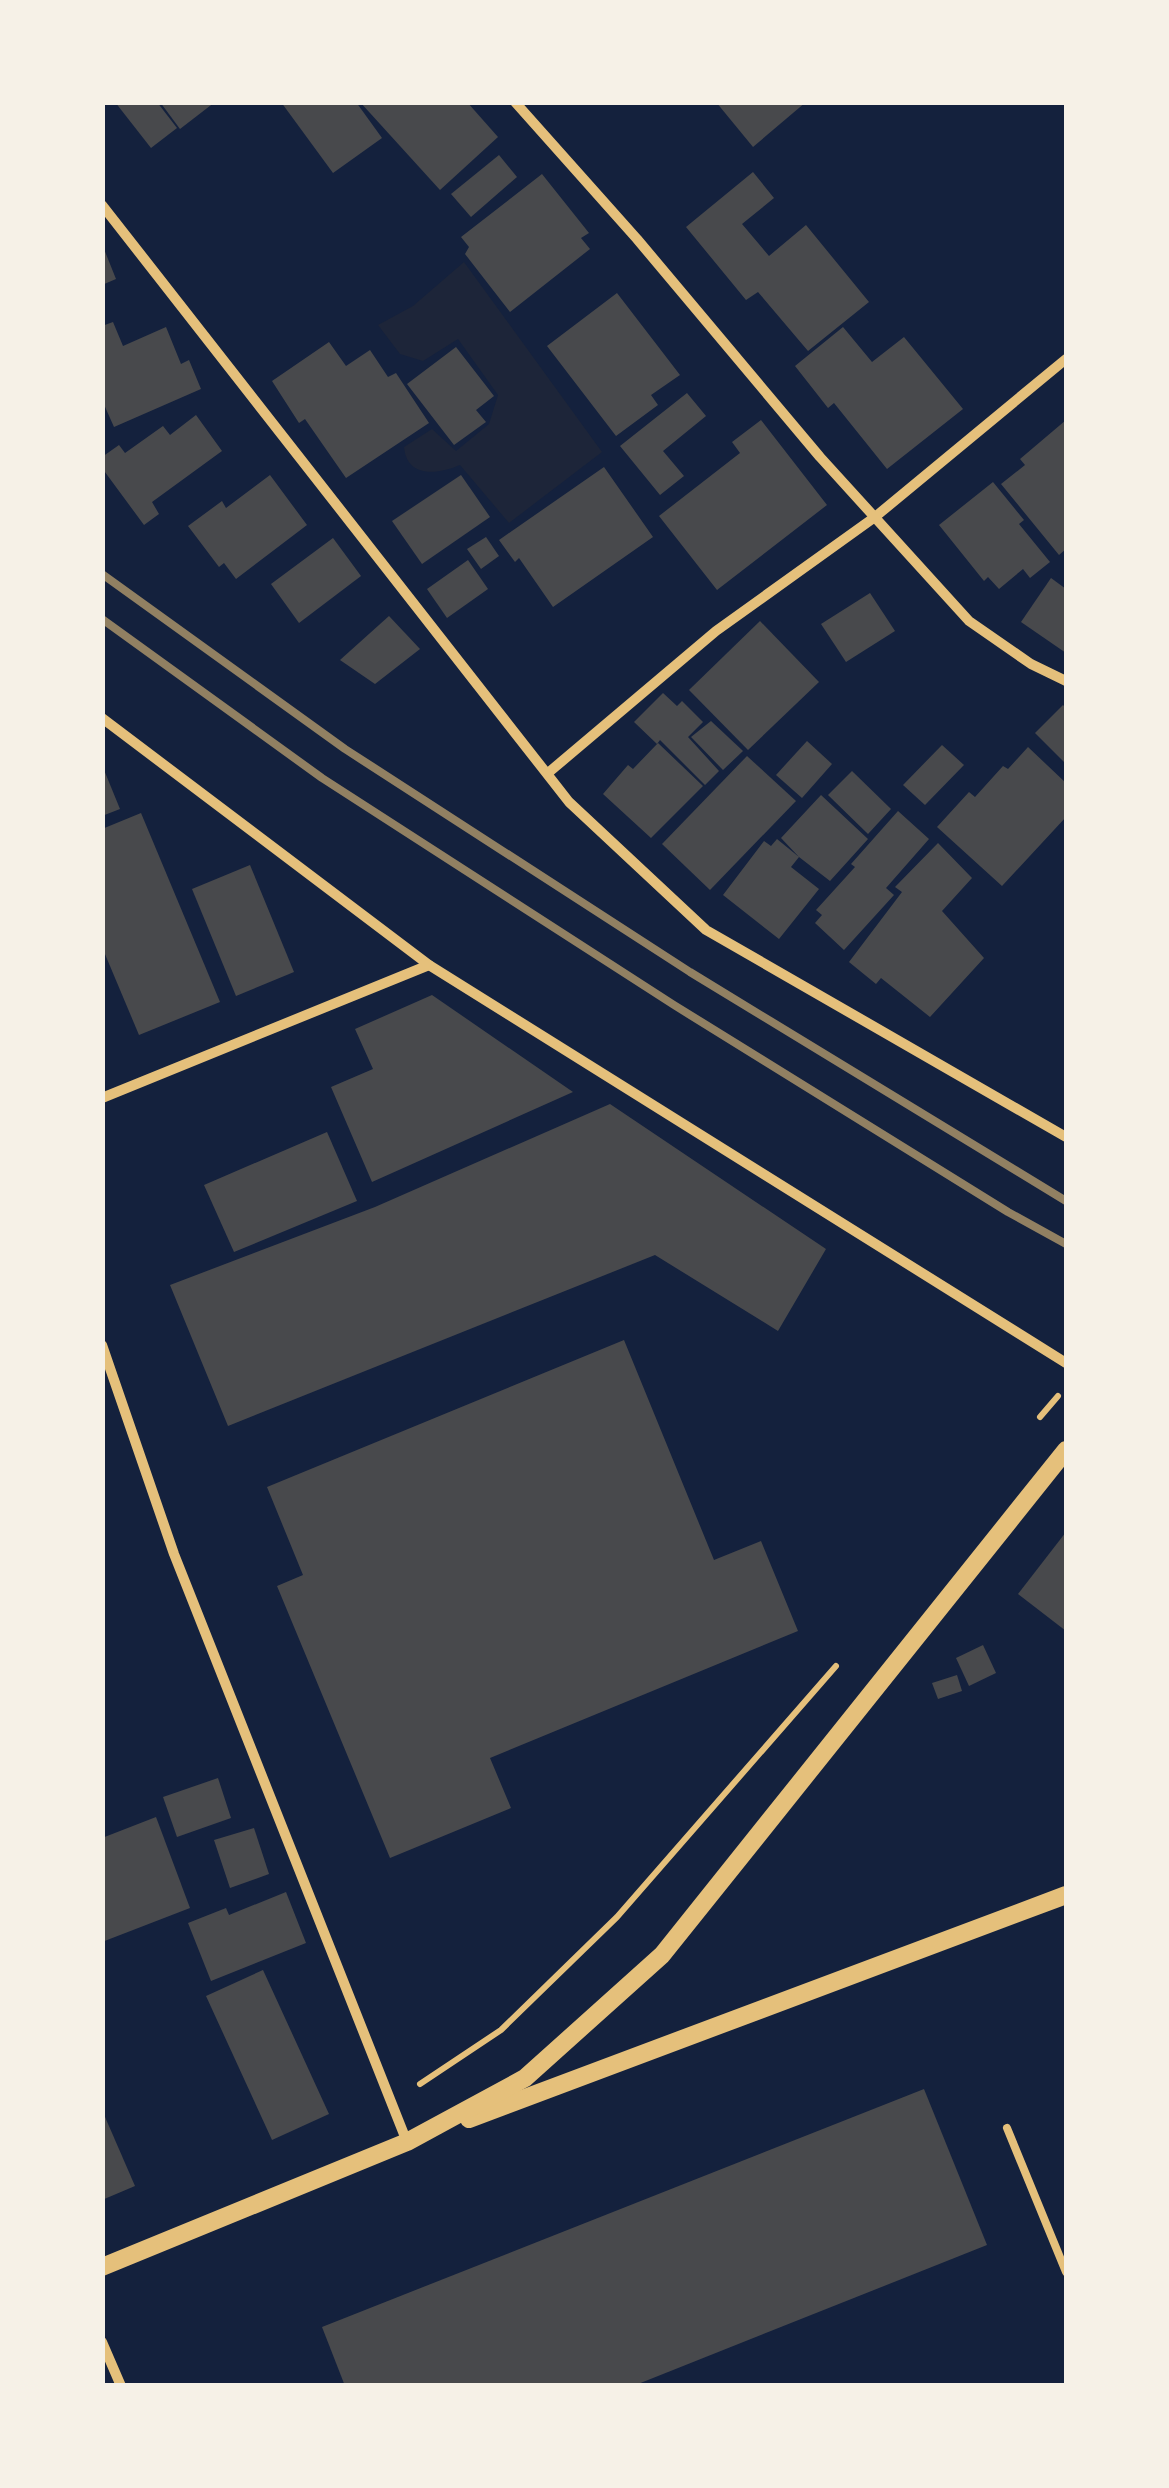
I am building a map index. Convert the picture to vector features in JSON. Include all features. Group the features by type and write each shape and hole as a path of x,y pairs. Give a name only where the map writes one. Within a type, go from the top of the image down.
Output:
{"street":[{"path":"515,102 637,238 820,456 969,620 1031,664 1066,681"},
{"path":"102,204 568,802 706,930 1066,1137"},
{"path":"548,773 716,631 875,517 1066,359"},
{"path":"102,718 429,965 1066,1363"},
{"path":"102,1098 429,965"},
{"path":"102,1345 174,1554 391,2100 412,2140"},
{"path":"412,2140 525,2078 662,1955 1066,1450"},
{"path":"102,2267 412,2140 1066,1895"},
{"path":"102,2342 121,2386"}],"lane":[{"path":"1008,2128 1066,2272"}],"path":[{"path":"391,2100 502,2030 617,1917 840,1662"}],"shaded area":[{"path":"464,262 602,452 509,523 460,465 434,472 418,469 411,465 404,447 432,429 456,451 489,424 498,395 458,339 423,361 400,354 378,325 413,306"}],"building":[{"path":"115,102 157,102 177,128 151,148"},
{"path":"160,102 215,102 180,129"},
{"path":"281,102 356,102 382,138 333,173"},
{"path":"360,102 467,102 498,137 440,190"},
{"path":"716,102 806,102 753,147"},
{"path":"499,155 517,177 471,217 451,194"},
{"path":"753,172 774,198 742,224 769,256 806,225 869,302 808,351 758,292 746,300 686,227"},
{"path":"542,174 589,233 581,238 590,249 510,312 465,254 469,247 461,237"},
{"path":"102,244 116,279 102,285"},
{"path":"617,293 680,375 651,395 658,405 616,436 547,346"},
{"path":"113,322 123,346 166,327 181,364 189,360 201,389 114,427 102,400 102,326"},
{"path":"843,327 872,362 904,337 963,409 887,469 834,403 828,408 795,366"},
{"path":"329,342 346,366 370,350 388,377 396,373 429,423 346,478 305,419 299,423 272,381"},
{"path":"456,347 494,396 476,410 486,422 454,445 407,384"},
{"path":"687,393 706,416 663,451 684,476 660,495 620,446"},
{"path":"196,415 222,451 152,502 159,514 144,525 102,468 102,457 119,445 125,453 163,426 170,435"},
{"path":"761,420 827,505 717,590 659,516 740,453 732,442"},
{"path":"1066,420 1066,549 1059,555 1001,484 1025,465 1020,459"},
{"path":"604,467 653,537 553,607 519,558 515,562 499,540"},
{"path":"270,475 307,525 236,579 224,563 219,567 188,526 222,501 226,508"},
{"path":"461,475 490,517 422,564 392,521"},
{"path":"993,482 1024,520 1019,524 1050,562 1030,578 1023,569 999,589 988,577 984,581 939,525"},
{"path":"486,537 499,556 481,569 467,549"},
{"path":"333,538 361,576 299,623 271,584"},
{"path":"468,560 488,589 447,618 427,589"},
{"path":"1051,578 1066,589 1066,653 1021,622"},
{"path":"870,593 895,631 846,662 821,624"},
{"path":"389,616 420,649 375,684 340,660"},
{"path":"760,621 819,682 748,750 689,690"},
{"path":"663,693 677,706 682,701 703,722 688,737 719,771 705,785 660,740 657,744 634,722"},
{"path":"1063,705 1066,708 1066,764 1035,733"},
{"path":"711,721 743,751 723,770 691,737"},
{"path":"807,741 832,764 802,798 776,775"},
{"path":"658,743 703,786 651,838 603,794 628,765 633,769"},
{"path":"942,745 964,765 925,805 903,785"},
{"path":"1028,747 1066,783 1066,817 1002,886 937,827 969,792 975,797 1003,766 1008,769"},
{"path":"747,756 796,801 710,890 662,844"},
{"path":"102,765 120,809 102,816"},
{"path":"852,771 891,809 868,834 828,795"},
{"path":"821,795 868,839 830,881 781,838"},
{"path":"898,811 929,839 886,888 894,895 844,950 815,923 822,915 816,910"},
{"path":"141,813 220,1002 139,1035 102,947 102,829"},
{"path":"777,839 799,857 791,867 819,889 779,939 723,895 764,841 771,846"},
{"path":"938,843 972,878 942,911 984,958 930,1017 881,978 876,984 849,962 902,892 895,887"},
{"path":"250,865 294,972 236,996 192,889"},
{"path":"432,995 573,1092 372,1182 331,1087 373,1069 355,1029"},
{"path":"610,1104 826,1249 778,1331 655,1255 228,1426 170,1285 375,1207"},
{"path":"327,1132 357,1201 234,1252 204,1185"},
{"path":"624,1340 714,1560 761,1541 798,1631 490,1758 511,1808 390,1858 277,1586 303,1575 267,1487"},
{"path":"1066,1532 1066,1631 1018,1594"},
{"path":"983,1645 996,1673 969,1686 956,1658"},
{"path":"957,1675 962,1691 938,1699 932,1683"},
{"path":"218,1778 231,1818 177,1837 163,1797"},
{"path":"156,1817 190,1908 102,1942 102,1838"},
{"path":"254,1828 269,1874 230,1888 214,1840"},
{"path":"286,1892 306,1943 211,1981 188,1923 226,1908 229,1915"},
{"path":"263,1970 329,2114 272,2140 206,1996"},
{"path":"924,2089 987,2245 633,2386 345,2386 322,2327"},
{"path":"102,2110 135,2186 102,2200"}],"railway":[{"path":"102,574 345,749 690,972 1066,1201"},
{"path":"102,619 322,778 674,1005 1066,1244"}]}
